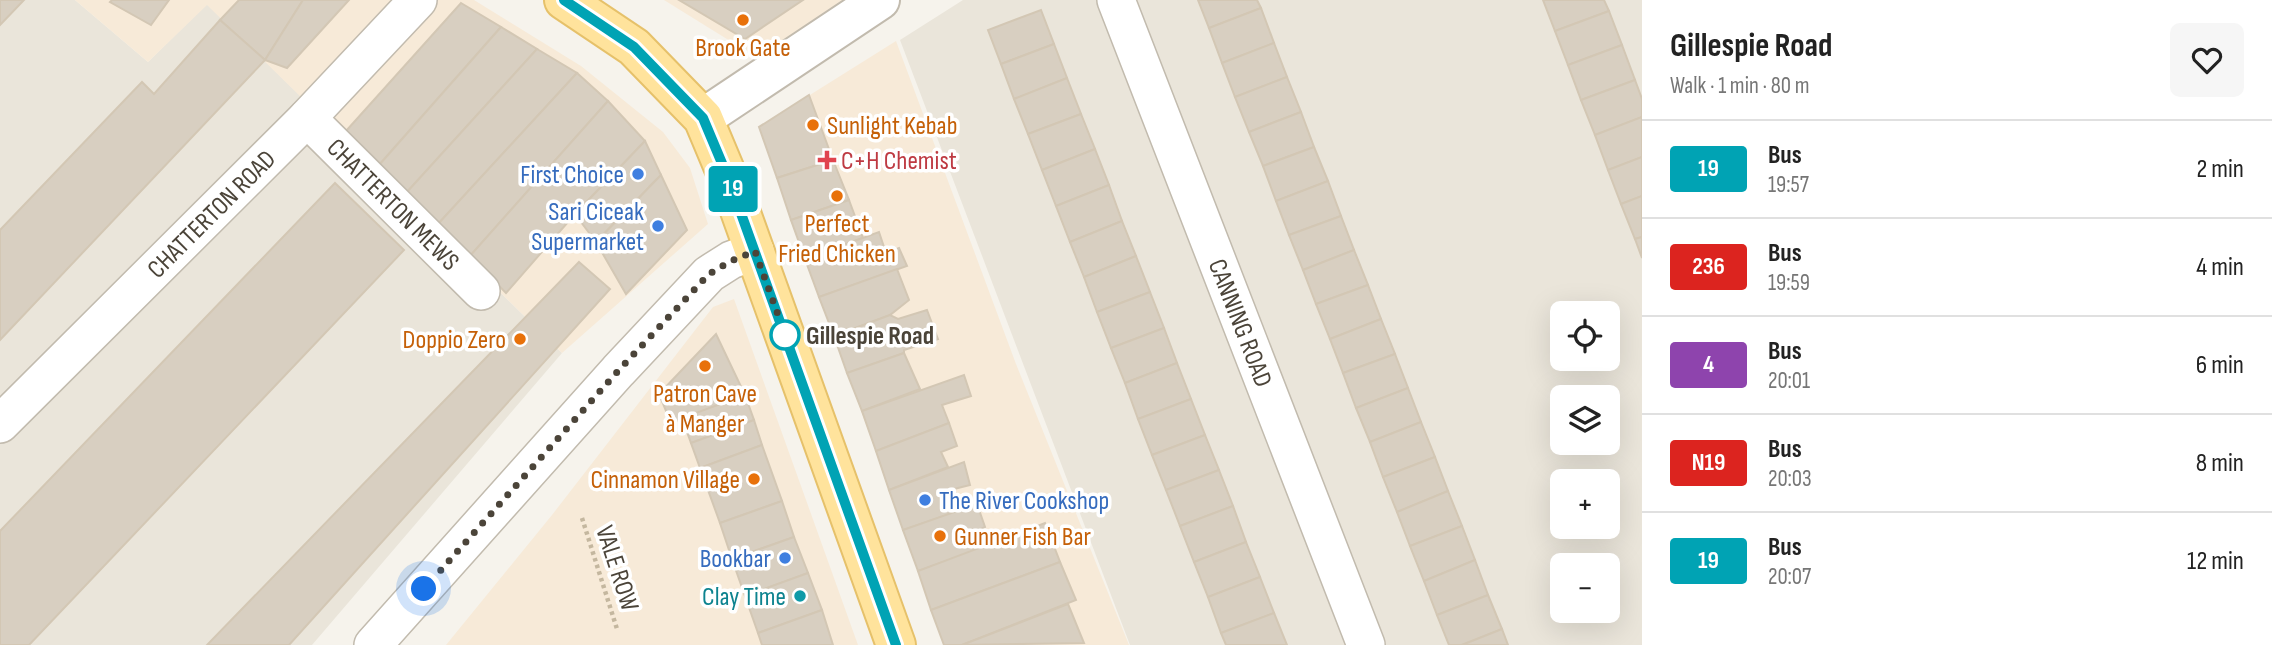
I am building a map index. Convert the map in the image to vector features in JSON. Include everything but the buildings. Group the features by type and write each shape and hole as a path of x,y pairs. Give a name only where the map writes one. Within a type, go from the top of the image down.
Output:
{"main road":[{"path":"564,0 634,47 703,118 729,180 896,645"}],"street":[{"name":"CHATTERTON ROAD","path":"0,424 307,118 418,0"},
{"path":"703,118 880,0"},
{"name":"CANNING ROAD","path":"1116,0 1366,645"},
{"name":"CHATTERTON MEWS","path":"307,118 481,291"},
{"path":"373,645 618,371 709,274 755,251"}],"path":[{"name":"VALE ROW","path":"582,518 617,629"}],"shaded area":[{"path":"0,0 75,0 148,62 207,4 562,353 312,645 0,645"},
{"path":"75,0 474,0 581,66 663,132 690,168 708,224 562,353 207,5 148,62"},
{"path":"664,0 846,0 765,59 743,49"},
{"path":"963,0 1642,0 1642,645 1130,645 900,40"},
{"path":"896,41 1016,364 1129,645 945,645 759,127"},
{"path":"734,299 858,645 446,645 552,515 713,307"}],"bus line":[{"name":"19","path":"564,0 634,47 703,118 729,180 896,645"}],"place":[{"name":"Brook Gate","path":"743,20"},
{"name":"Sunlight Kebab","path":"813,125"},
{"name":"C+H Chemist","path":"827,160"},
{"name":"First Choice","path":"638,174"},
{"name":"Perfect Fried Chicken","path":"837,196"},
{"name":"Sari Ciceak Supermarket","path":"658,226"},
{"name":"Gillespie Road","path":"785,335"},
{"name":"Doppio Zero","path":"520,339"},
{"name":"Patron Cave à Manger","path":"705,366"},
{"name":"Cinnamon Village","path":"754,479"},
{"name":"The River Cookshop","path":"925,500"},
{"name":"Gunner Fish Bar","path":"940,536"},
{"name":"Bookbar","path":"785,558"},
{"name":"Clay Time","path":"800,596"}],"route":[{"path":"424,589 618,371 709,274 755,251 786,337 785,335"}]}
